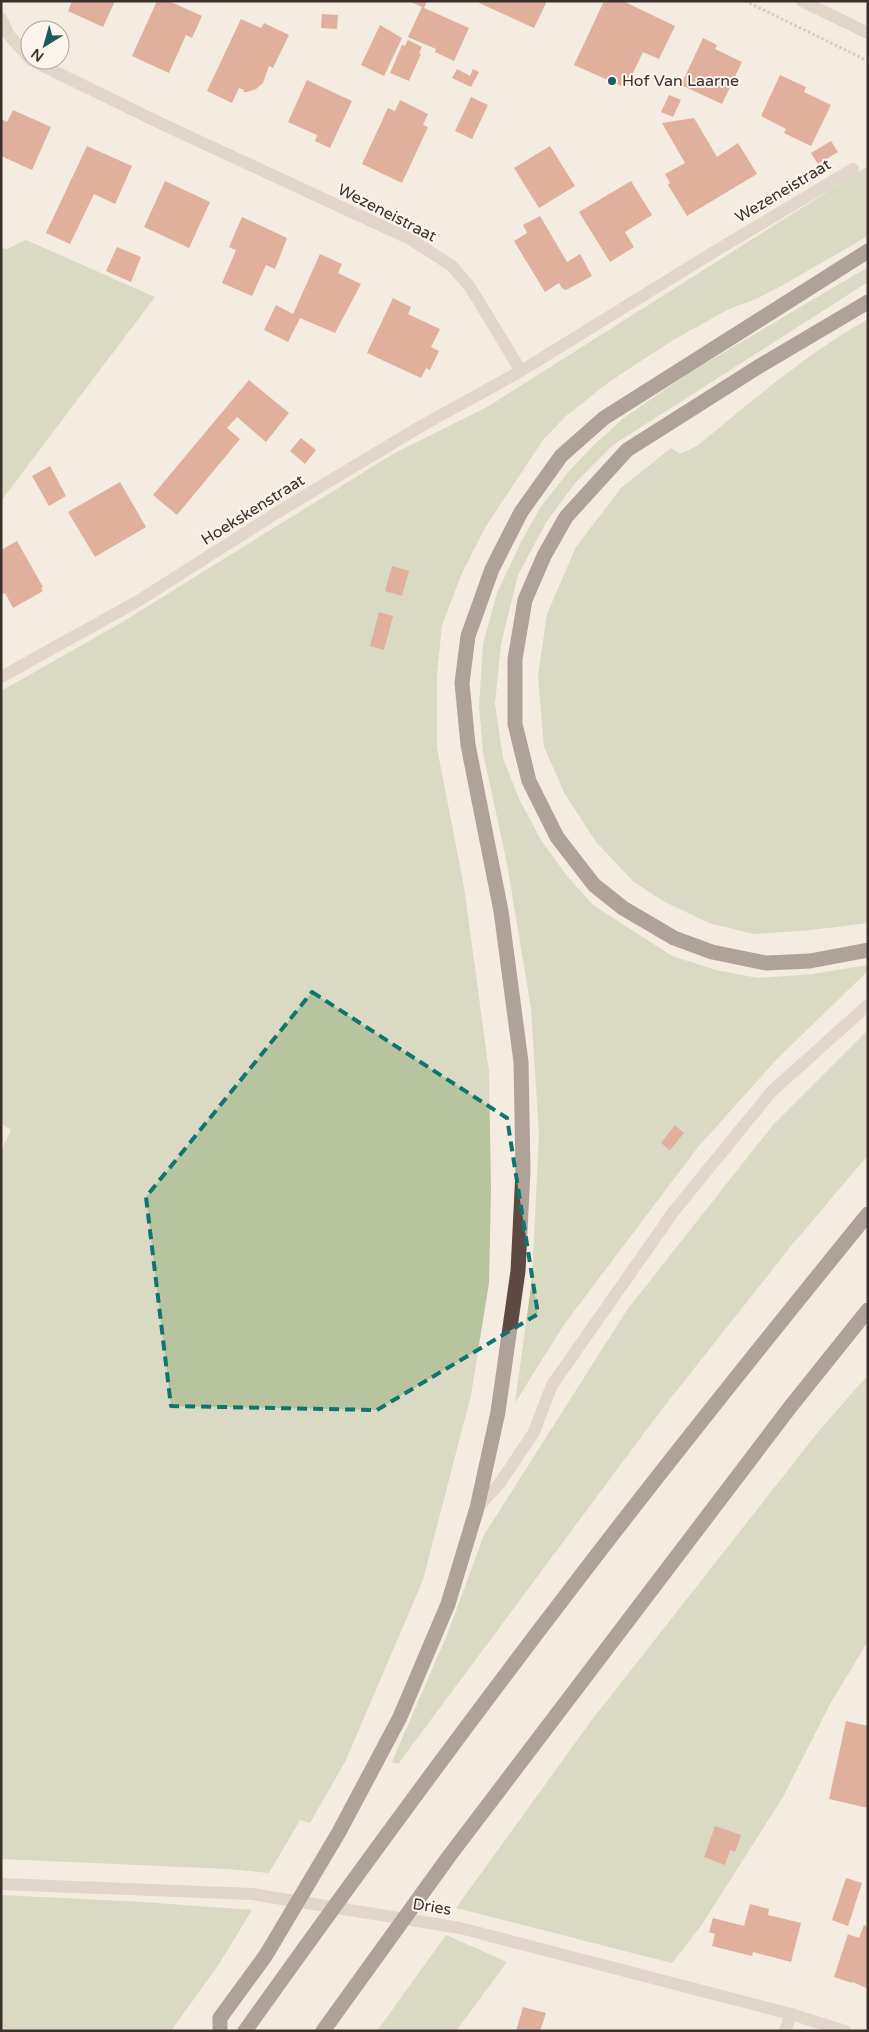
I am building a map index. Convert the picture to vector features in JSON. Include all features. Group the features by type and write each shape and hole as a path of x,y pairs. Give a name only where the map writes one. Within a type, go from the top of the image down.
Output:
{"highway":[{"path":"220,2031 220,2018 266,1955 340,1832 400,1717 448,1604 477,1508 498,1412 518,1271 523,1172 520,1062 501,912 468,745 462,683 468,636 496,561 521,512 561,456 604,418 868,251"},
{"path":"868,302 758,367 627,450 566,517 544,556 526,600 515,659 515,724 529,781 557,836 594,885 623,908 674,938 712,952 766,963 810,961 868,950"},
{"path":"245,2031 380,1845 572,1587 722,1394 868,1214"},
{"path":"323,2031 450,1855 791,1406 868,1310"}],"street":[{"path":"802,1 868,33"},
{"name":"Wezeneistraat","path":"1,18 9,35 20,48"},
{"name":"Wezeneistraat","path":"51,70 162,124 410,239 452,266 470,287 522,371 853,168"},
{"name":"Hoekskenstraat","path":"1,676 138,601 278,512 423,425 522,371"},
{"path":"477,1508 500,1483 534,1432 552,1386 674,1211 772,1091 868,1005"},
{"name":"Dries","path":"1,1884 252,1894 460,1928 791,2014 845,2031"},
{"path":"785,2031 791,2014"}],"path":[{"path":"745,1 868,61"}],"highlighted area":[{"path":"312,992 507,1118 538,1314 377,1410 171,1406 146,1197"}],"green space":[{"path":"868,166 868,236 783,285 756,299 731,308 673,340 609,382 566,416 543,440 486,526 462,573 442,625 437,674 437,748 464,887 489,1071 491,1190 489,1283 471,1395 423,1580 345,1762 310,1823 300,1820 269,1873 228,1869 1,1859 1,1151 11,1130 1,1123 1,691 119,624 393,454 487,407"},
{"path":"26,240 155,297 1,501 1,248 7,249"},
{"path":"868,267 868,282 613,445 576,482 547,521 518,575 501,644 495,704 503,758 519,799 541,840 567,876 593,905 672,956 716,970 758,978 812,974 868,965 868,971 777,1059 698,1147 563,1326 515,1403 532,1279 539,1135 531,1008 507,864 483,752 479,707 483,644 497,593 521,542 540,508 568,472 625,417 689,373"},
{"path":"868,319 868,923 812,930 754,934 709,923 663,901 634,882 596,842 565,794 544,747 538,676 547,614 576,547 621,488 671,448 680,454 697,446 801,363"},
{"path":"868,1030 868,1155 791,1246 659,1413 398,1764 392,1762 447,1635 484,1535 627,1310 772,1126"},
{"path":"868,1375 868,1641 830,1704 783,1797 701,1926 672,1963 456,1908 591,1721 818,1432"},
{"path":"1,1895 252,1910 219,1964 171,2031 1,2031"},
{"path":"446,1935 507,1962 456,2031 377,2031"}],"building":[{"path":"72,1 115,1 103,27 68,11"},
{"path":"157,1 169,1 202,16 192,38 186,35 169,73 132,56"},
{"path":"409,1 427,1 424,8 469,28 454,61 435,52 436,49 408,37 422,7"},
{"path":"480,1 547,1 534,28 479,3"},
{"path":"604,1 623,1 675,26 659,59 643,52 626,88 574,65"},
{"path":"322,14 338,15 337,29 321,28"},
{"path":"241,19 261,28 264,23 289,35 273,68 269,66 263,83 256,89 247,92 243,92 244,90 239,88 232,103 207,91"},
{"path":"380,25 402,38 384,76 361,65"},
{"path":"703,38 717,45 715,49 742,62 722,104 681,85"},
{"path":"408,40 422,47 419,53 421,54 409,81 390,73 402,45 405,46"},
{"path":"457,69 470,76 473,69 479,72 471,87 452,78"},
{"path":"780,75 806,87 804,92 831,105 811,146 784,133 786,129 761,116"},
{"path":"307,80 352,101 330,148 315,141 317,135 288,122"},
{"path":"669,95 681,100 673,117 661,112"},
{"path":"471,97 488,105 472,139 455,131"},
{"path":"400,100 428,114 423,125 428,127 402,183 362,164 388,108 395,111"},
{"path":"13,110 51,127 32,170 1,156 1,119 7,122"},
{"path":"694,118 717,157 738,143 757,174 687,216 668,185 670,183 665,174 685,163 662,123"},
{"path":"831,141 838,152 818,164 811,153"},
{"path":"87,146 132,166 115,204 94,194 70,244 46,233"},
{"path":"550,146 575,186 539,208 514,168"},
{"path":"165,181 210,202 189,248 144,227"},
{"path":"631,181 652,215 625,232 634,247 610,262 579,212"},
{"path":"540,216 567,262 580,254 592,276 566,290 559,283 545,292 514,241 527,233 523,225"},
{"path":"242,217 287,238 275,269 266,265 252,296 222,283 236,250 229,247"},
{"path":"117,247 141,257 131,282 106,271"},
{"path":"320,254 342,264 338,273 361,284 335,333 300,318 288,342 264,330 276,305 293,314"},
{"path":"393,298 411,307 408,314 440,329 431,347 439,351 430,370 426,368 421,378 367,353"},
{"path":"249,380 289,413 266,442 237,417 227,428 240,439 177,515 153,495"},
{"path":"301,438 316,450 305,464 290,451"},
{"path":"50,466 66,496 49,506 32,476"},
{"path":"120,482 146,527 95,557 68,512"},
{"path":"17,541 43,587 41,588 43,591 13,608 5,593 1,592 1,550"},
{"path":"392,566 409,571 402,596 385,591"},
{"path":"379,612 393,616 384,650 370,646"},
{"path":"675,1125 684,1133 670,1150 661,1143"},
{"path":"846,1721 868,1726 868,1808 829,1799"},
{"path":"715,1826 741,1835 735,1852 730,1850 725,1865 704,1857"},
{"path":"846,1878 862,1883 848,1926 832,1920"},
{"path":"750,1904 769,1909 768,1915 801,1923 791,1962 753,1952 752,1956 712,1946 715,1934 709,1932 713,1918 744,1926"},
{"path":"864,1925 868,1927 868,1989 853,1982 834,1977 848,1934 859,1938"},
{"path":"523,2007 546,2013 540,2031 516,2031"}],"place":[{"name":"Hof Van Laarne","path":"612,81"}]}
